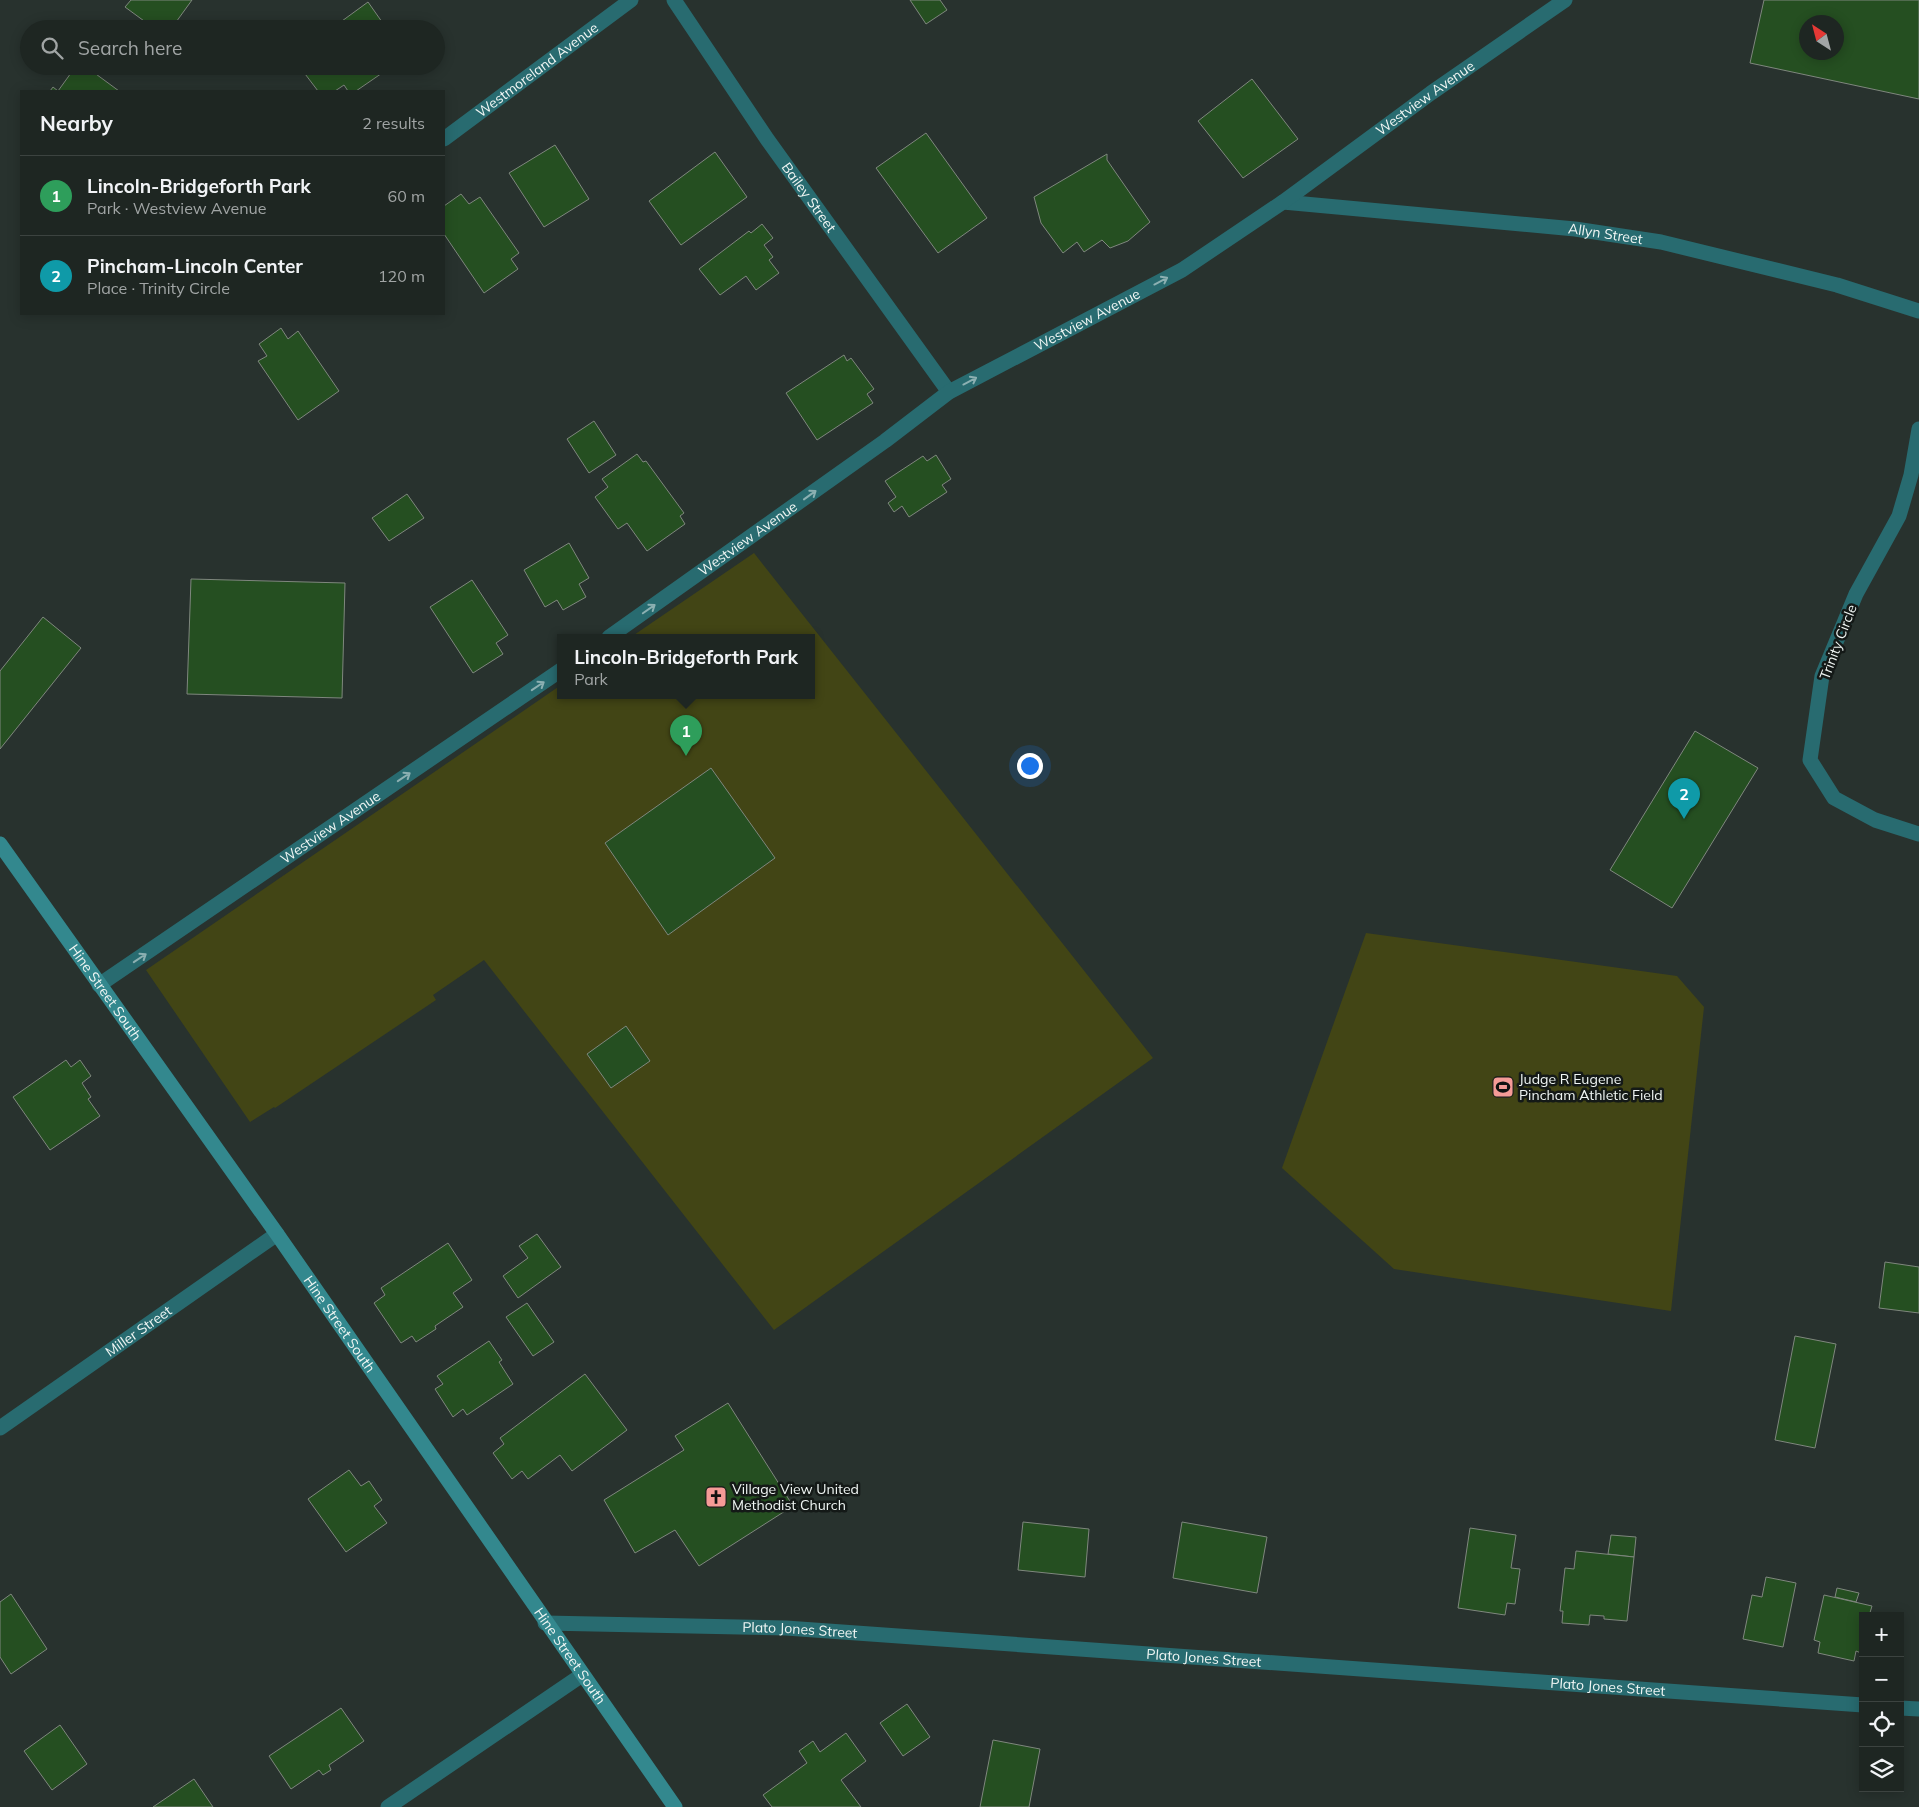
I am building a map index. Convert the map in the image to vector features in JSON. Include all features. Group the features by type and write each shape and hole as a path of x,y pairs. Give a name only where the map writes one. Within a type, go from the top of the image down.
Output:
{"street":[{"name":"Westmoreland Avenue","path":"445,138 631,0"},
{"name":"Bailey Street","path":"674,0 767,139 949,392"},
{"name":"Westview Avenue","path":"613,634 885,442 949,392 1182,270 1283,202 1431,93 1565,0"},
{"name":"Allyn Street","path":"1283,202 1575,229 1661,242 1837,285 1919,311"},
{"name":"Trinity Circle","path":"1919,429 1911,476 1899,516 1856,594 1822,676 1810,760 1834,798 1875,820 1919,834"},
{"name":"Westview Avenue","path":"100,985 557,673"},
{"name":"Hine Street South","path":"0,844 277,1234 545,1623 675,1807"},
{"name":"Miller Street","path":"0,1428 277,1234"},
{"name":"Plato Jones Street","path":"545,1623 796,1629 1859,1705"},
{"path":"388,1807 582,1675"},
{"path":"1904,1708 1919,1709"}],"green space":[{"path":"754,553 1153,1058 774,1330 484,960 433,995 436,1000 275,1108 250,1122 146,970 557,688 557,699 815,699 815,634 635,634"},
{"name":"Judge R Eugene Pincham Athletic Field","path":"1366,933 1677,976 1704,1007 1671,1311 1394,1269 1282,1168"}],"building":[{"path":"131,0 192,0 178,20 143,20 125,7"},
{"path":"910,0 940,0 947,10 926,24"},
{"path":"1764,0 1919,0 1919,99 1750,63"},
{"path":"368,2 381,20 343,20"},
{"path":"70,75 97,75 118,90 59,90"},
{"path":"306,75 379,75 357,90 347,90 344,85 336,90 317,90"},
{"path":"1252,79 1298,139 1243,178 1198,121"},
{"path":"926,133 987,218 938,253 876,168"},
{"path":"555,145 589,199 544,227 509,173"},
{"path":"715,152 747,197 681,245 649,201"},
{"path":"1107,154 1107,160 1150,222 1128,241 1110,248 1102,240 1084,252 1077,242 1063,253 1041,223 1034,197"},
{"path":"461,194 469,204 480,197 519,253 511,259 518,269 484,293 445,235 445,205"},
{"path":"762,224 773,238 764,245 773,257 769,260 779,273 756,290 746,276 720,295 699,269 749,231 751,233"},
{"path":"281,328 288,339 298,331 339,391 298,420 258,361 267,356 259,344"},
{"path":"844,355 847,361 851,358 874,389 867,394 873,403 817,440 786,393"},
{"path":"594,421 616,455 589,473 567,439"},
{"path":"637,454 643,462 646,461 684,513 680,516 685,524 647,551 627,523 618,529 595,497 608,487 602,479"},
{"path":"936,455 951,479 942,485 947,492 909,517 902,506 894,512 888,503 896,497 885,481 923,456 927,461"},
{"path":"407,494 424,518 389,541 372,518"},
{"path":"569,543 589,578 579,584 586,597 563,610 557,600 545,607 524,570"},
{"path":"191,579 345,583 342,698 187,694"},
{"path":"472,580 508,635 496,643 503,654 473,673 430,607"},
{"path":"43,617 81,648 0,749 0,671"},
{"path":"1695,731 1758,768 1672,908 1610,870"},
{"path":"711,768 775,858 668,935 605,843"},
{"path":"626,1026 650,1061 611,1088 587,1054"},
{"path":"66,1060 71,1067 80,1060 91,1076 82,1083 91,1097 88,1099 100,1116 50,1150 13,1097"},
{"path":"537,1234 561,1267 518,1298 503,1276 528,1258 519,1246"},
{"path":"448,1243 472,1280 453,1293 463,1307 435,1326 436,1329 416,1342 412,1336 401,1343 374,1303 385,1295 381,1288"},
{"path":"1885,1262 1919,1267 1919,1313 1879,1308"},
{"path":"527,1303 554,1342 533,1356 506,1317"},
{"path":"1795,1336 1836,1344 1815,1448 1775,1440"},
{"path":"489,1341 502,1360 499,1362 513,1384 467,1415 463,1409 453,1417 435,1389 443,1384 437,1376"},
{"path":"585,1374 627,1430 572,1471 560,1455 528,1479 522,1471 512,1479 493,1453 504,1444 500,1438"},
{"path":"728,1403 793,1506 699,1566 675,1530 635,1553 604,1500 684,1450 675,1436"},
{"path":"349,1470 361,1486 369,1481 382,1500 374,1506 387,1523 346,1552 308,1499"},
{"path":"1023,1522 1089,1529 1085,1577 1018,1570"},
{"path":"1182,1522 1267,1537 1257,1593 1173,1578"},
{"path":"1470,1528 1516,1535 1511,1568 1520,1569 1515,1604 1507,1603 1505,1615 1458,1608"},
{"path":"1611,1535 1636,1537 1634,1557 1608,1554"},
{"path":"1576,1551 1634,1557 1627,1621 1604,1619 1604,1616 1590,1615 1589,1625 1562,1623 1563,1611 1560,1611 1565,1568 1574,1569"},
{"path":"1766,1577 1796,1583 1783,1647 1743,1639 1752,1595 1762,1597"},
{"path":"1837,1588 1859,1593 1856,1602 1835,1597"},
{"path":"11,1594 47,1649 11,1674 0,1657 0,1602"},
{"path":"1824,1595 1872,1606 1870,1612 1859,1612 1859,1652 1856,1651 1854,1661 1818,1653 1820,1642 1814,1640"},
{"path":"907,1704 930,1737 903,1756 880,1723"},
{"path":"341,1708 364,1741 329,1765 331,1770 323,1775 319,1770 291,1789 269,1756"},
{"path":"60,1725 87,1764 52,1790 24,1751"},
{"path":"846,1733 866,1761 841,1780 861,1807 772,1807 763,1795 807,1763 799,1751 813,1741 820,1752"},
{"path":"993,1740 1040,1749 1029,1807 980,1807"},
{"path":"194,1779 213,1807 153,1807"}],"place":[{"name":"Lincoln-Bridgeforth Park","path":"686,756"},
{"name":"Pincham-Lincoln Center","path":"1684,819"},
{"name":"Judge R Eugene Pincham Athletic Field","path":"1503,1087"},
{"name":"Village View United Methodist Church","path":"716,1497"}]}
